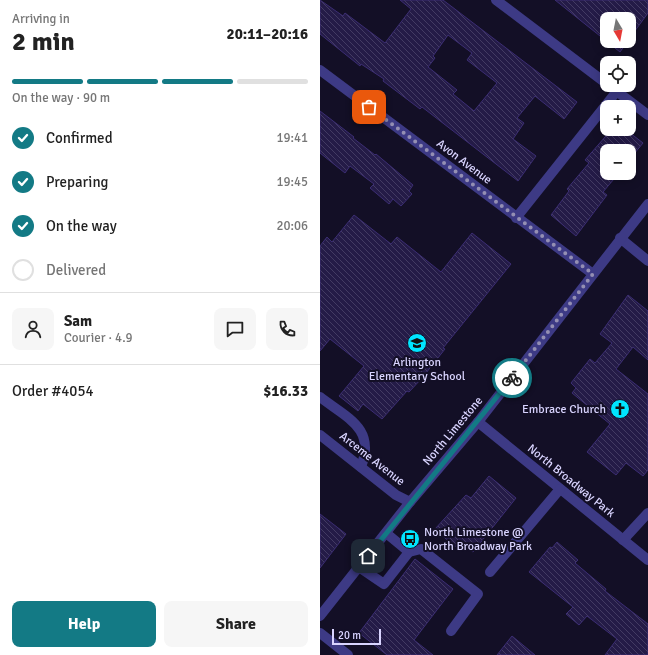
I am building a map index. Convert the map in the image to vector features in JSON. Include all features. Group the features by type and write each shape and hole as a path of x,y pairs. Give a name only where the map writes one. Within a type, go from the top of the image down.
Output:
{"street":[{"path":"496,0 600,79"},
{"name":"Avon Avenue","path":"320,70 516,218 593,274"},
{"path":"516,218 616,92"},
{"path":"618,92 648,115"},
{"name":"North Limestone","path":"320,616 410,502 478,422 648,204"},
{"path":"620,238 648,262"},
{"path":"320,397 362,432 366,446 361,467"},
{"name":"North Broadway Park","path":"478,422 648,560"},
{"name":"Arceme Avenue","path":"320,435 396,495 410,502"},
{"path":"490,572 560,489"},
{"path":"623,540 648,513"},
{"path":"386,533 409,552"},
{"path":"359,567 384,584 409,552 421,549 478,594 451,631"},
{"path":"320,633 348,655"}],"building":[{"path":"320,0 343,16 345,13 385,43 411,9 400,0 443,0 577,102 564,119 535,96 517,118 524,123 513,139 536,156 518,181 422,107 420,109 383,81 384,79 361,64 360,66 320,34","holes":["448,35 472,53 467,60 497,83 474,111 453,94 457,90 428,67 435,58 433,56"]},
{"path":"555,0 648,0 648,13 636,29 636,12 600,12 600,36"},
{"path":"615,48 623,48 620,52"},
{"path":"320,111 375,155 376,154 413,185 409,191 412,194 401,206 393,199 389,204 370,188 374,184 350,166 345,173 320,153"},
{"path":"606,136 634,136 643,143 636,152 636,144 600,144 600,180 613,180 603,192 607,195 576,236 551,215 569,191 567,189 589,163 585,160"},
{"path":"354,215 391,244 397,237 441,272 472,233 511,264 443,348 445,349 422,378 409,392 407,391 382,419 363,404 358,411 339,396 364,366 330,339 320,351 320,246 327,237 332,242"},
{"name":"Embrace Church","path":"628,295 648,311 648,360 633,347 616,369 648,394 648,470 643,476 626,463 616,475 587,452 610,424 572,393 576,388 571,383 590,359 595,363 612,343 600,334"},
{"path":"489,476 516,498 473,552 459,542 455,547 435,529 466,495 471,498"},
{"path":"320,514 346,534 320,568"},
{"path":"557,542 578,560 575,563 606,589 605,591 648,624 648,655 605,655 617,639 587,616 579,625 566,614 573,607 529,572 550,547 552,548"},
{"path":"415,559 453,589 414,640 433,655 387,655 359,633"},
{"path":"512,636 535,655 497,655"}],"way so far":[{"path":"369,107 593,274 512,378"}],"place":[{"name":"Arlington Elementary School","path":"417,343"},
{"name":"Embrace Church","path":"620,409"},
{"name":"North Limestone @ North Broadway Park","path":"410,539"}],"route":[{"path":"368,556 396,522 410,502 478,422 512,378"}]}
